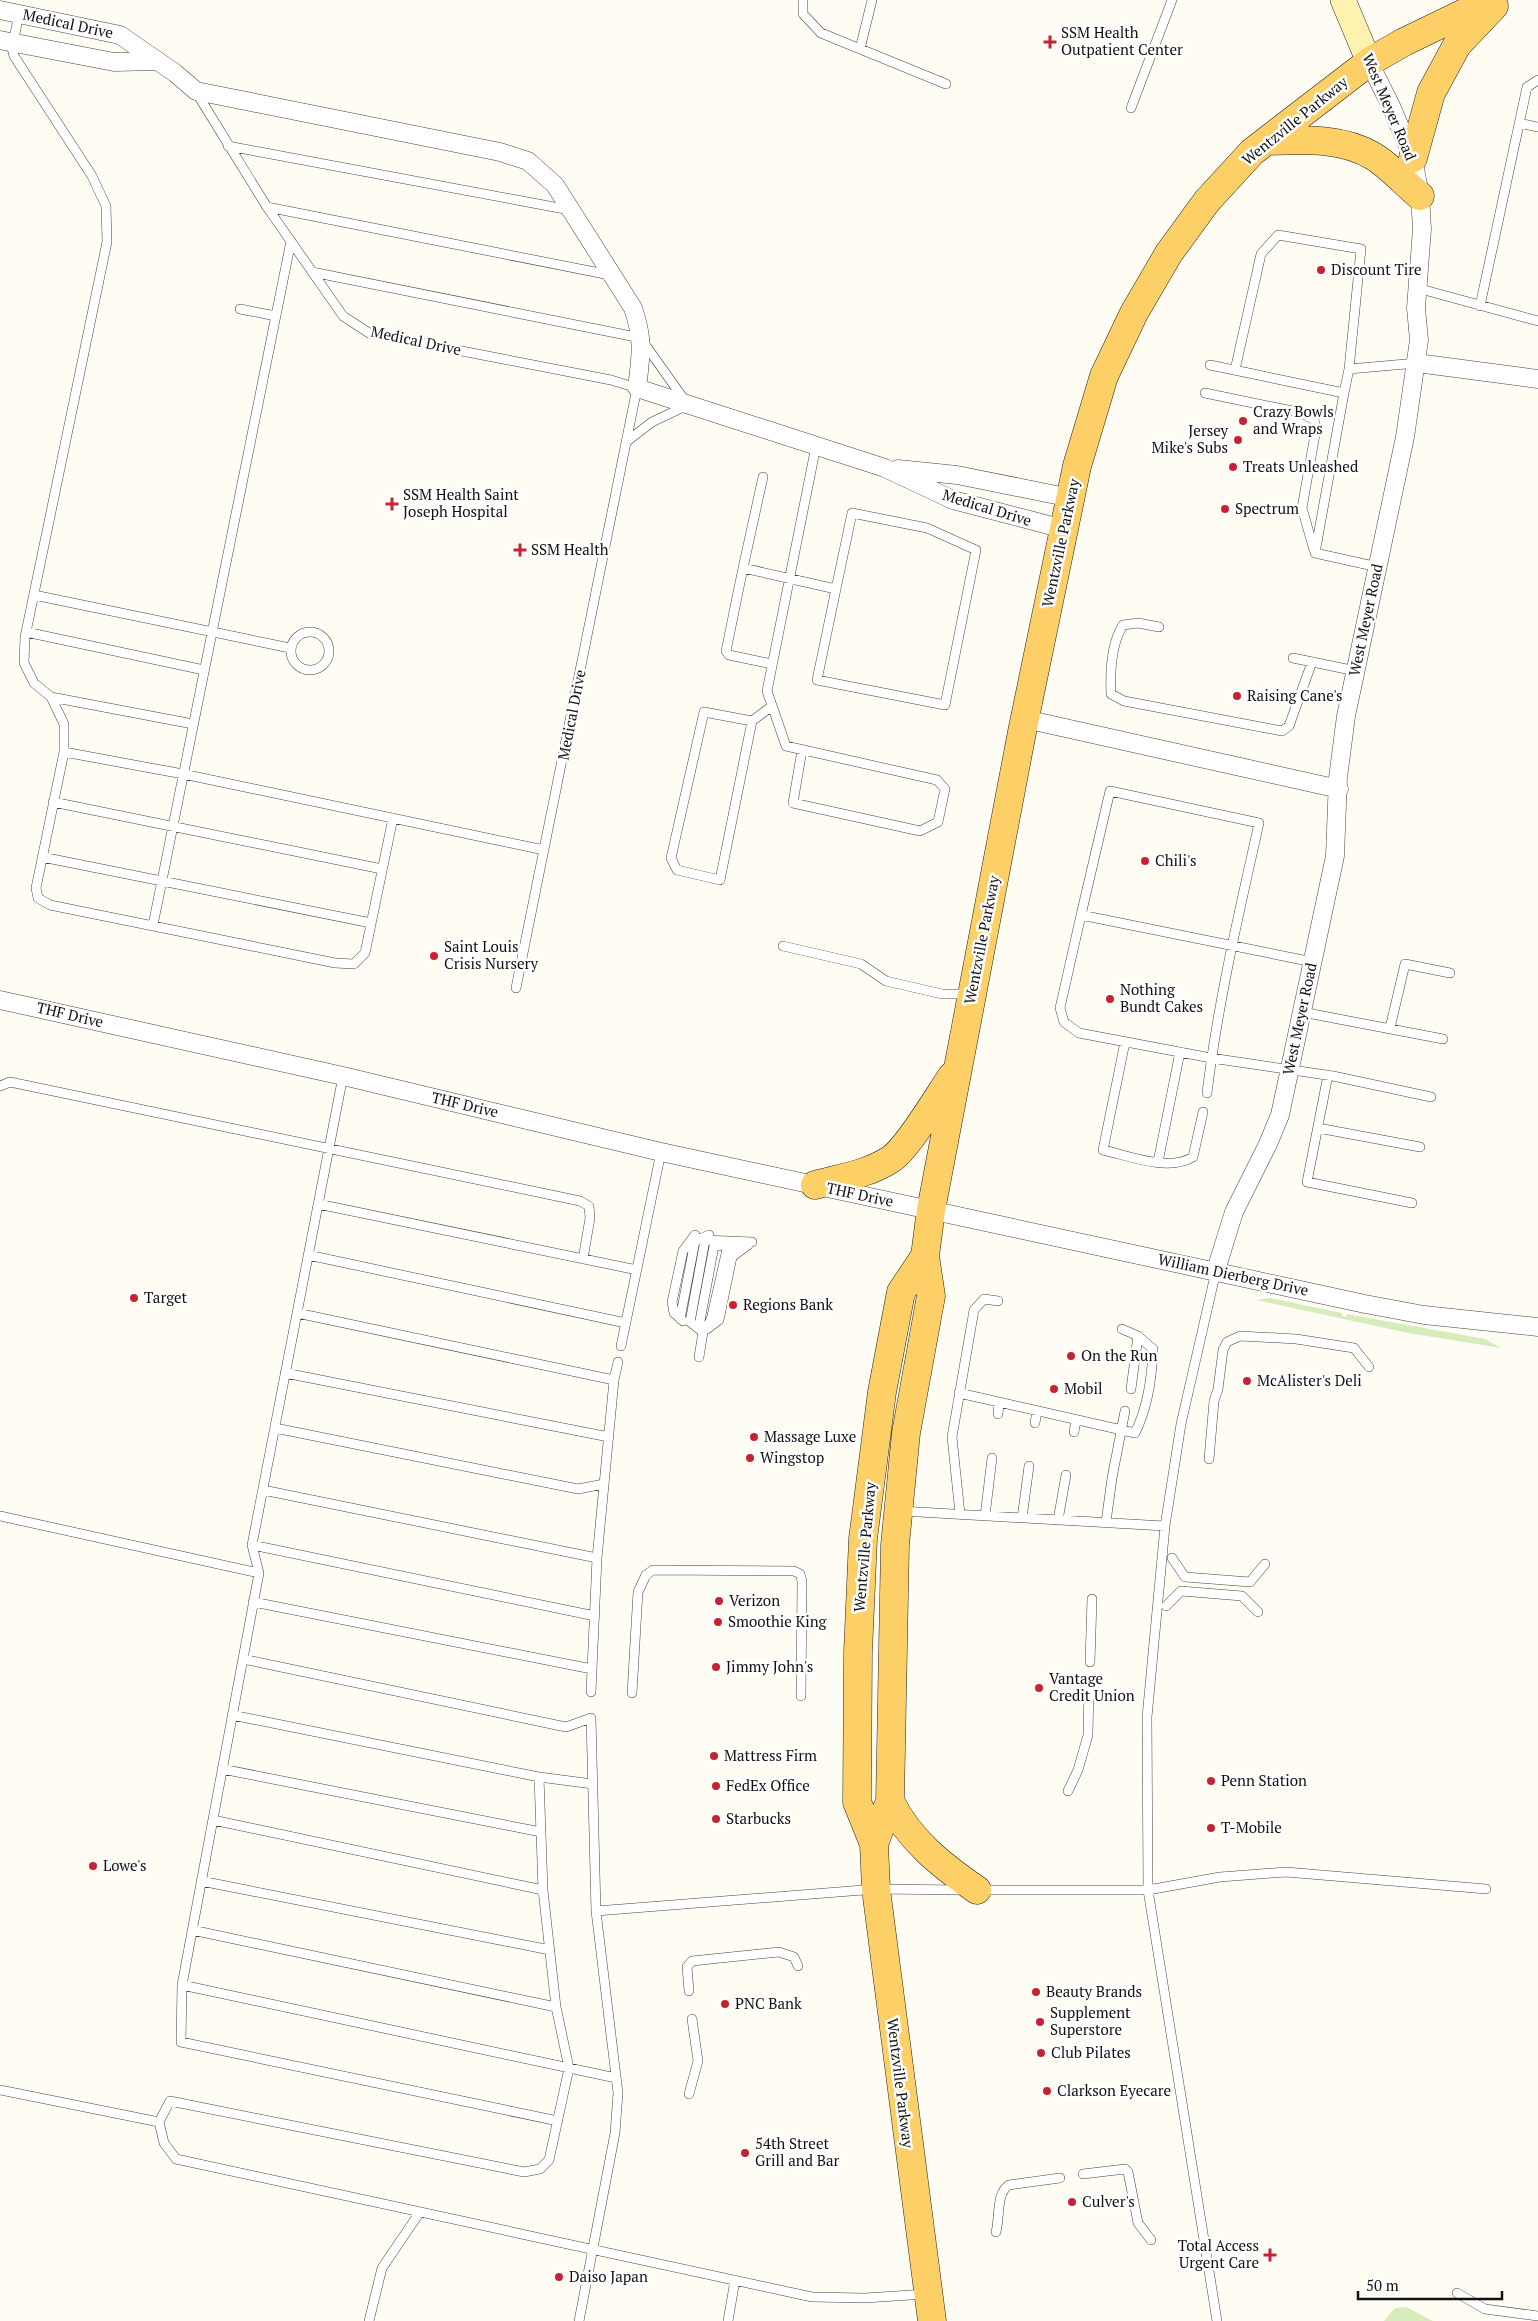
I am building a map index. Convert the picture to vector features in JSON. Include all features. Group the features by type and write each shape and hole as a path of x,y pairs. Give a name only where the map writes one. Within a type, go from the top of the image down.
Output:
{"main road":[{"name":"West Meyer Road","path":"1343,0 1369,62"},
{"name":"Wentzville Parkway","path":"874,1844 890,1800 895,1545 906,1433 931,1296 925,1256 931,1210 1025,719 1070,498 1077,466 1104,376 1134,313 1169,253 1207,201 1252,152 1369,62 1404,42 1491,0"},
{"path":"1413,158 1431,93 1457,45 1499,0"},
{"path":"1267,141 1319,140 1347,145 1373,156 1420,196"},
{"path":"815,1185 863,1172 892,1159 911,1136 958,1066"},
{"name":"Wentzville Parkway","path":"925,1256 901,1292 882,1392 863,1539 858,1652 857,1802 874,1844 876,1890 932,2321"},
{"path":"890,1800 897,1816 918,1843 941,1865 977,1890"}],"street":[{"name":"Medical Drive","path":"0,10 120,35 158,60 196,91 500,152 528,161 555,185 633,308 641,339 637,388 885,468 953,500 1064,529"},
{"name":"Medical Drive","path":"7,41 114,62 158,60"},
{"name":"West Meyer Road","path":"1216,1270 1234,1212 1268,1144 1280,1115 1336,856 1339,789 1346,716 1405,437 1417,363 1419,340 1416,316 1417,288 1422,229 1420,196 1413,158 1391,106 1369,62"},
{"path":"1417,363 1538,379"},
{"name":"Medical Drive","path":"885,468 957,475 1070,498"},
{"path":"1025,719 1339,789"},
{"name":"THF Drive","path":"0,1000 343,1076 661,1152 931,1210"},
{"name":"William Dierberg Drive","path":"931,1210 1216,1270 1364,1304 1416,1313 1538,1328"}],"lane":[{"path":"803,0 803,14 821,33 946,84"},
{"path":"860,50 872,0"},
{"path":"1132,108 1172,0"},
{"path":"19,14 7,41 14,56 92,176 106,206 107,242 26,632 24,663 34,683 52,696 193,724"},
{"path":"1480,306 1527,87 1538,80"},
{"name":"Medical Drive","path":"196,91 228,146 267,206 343,316 369,333 611,380 637,388 516,988"},
{"path":"1519,124 1538,127"},
{"path":"228,146 570,210"},
{"path":"267,206 614,276"},
{"path":"1235,370 1261,254 1278,235 1361,249 1349,369 1315,553"},
{"path":"153,926 291,241"},
{"path":"312,272 641,339"},
{"path":"1417,288 1538,321"},
{"path":"240,309 276,316"},
{"name":"Medical Drive","path":"641,339 688,405"},
{"path":"1349,369 1417,363"},
{"path":"1210,365 1344,393"},
{"path":"1205,394 1302,413 1314,420 1316,429 1302,508 1315,553"},
{"path":"626,442 652,422 688,405"},
{"path":"802,750 793,803 920,831 938,822 945,790 937,780 786,746 772,706 767,690 816,446"},
{"path":"763,477 726,651 729,655 772,664"},
{"path":"852,513 927,528 976,550 945,705 817,680 836,589 852,513"},
{"path":"1315,553 1378,567"},
{"path":"743,568 836,589"},
{"path":"34,595 290,648"},
{"path":"1159,627 1138,624 1123,625 1116,636 1110,679 1111,694 1124,701 1267,730 1282,731 1289,726 1312,662"},
{"path":"26,632 204,670"},
{"path":"307,632 313,632 318,634 327,643 329,655 322,666 310,670 303,669 293,661 290,648 296,638 307,632"},
{"path":"1293,658 1356,671"},
{"path":"52,696 64,724 64,752 36,888 38,898 50,905 335,963 354,964 365,953 393,818"},
{"path":"752,721 704,712 671,858 677,870 720,880 752,721 772,706"},
{"path":"64,752 183,774 544,850"},
{"path":"1207,1093 1211,1058 1232,946 1258,823 1110,790 1060,1008 1064,1022 1079,1032 1125,1042 1211,1058 1289,1071 1328,1075 1431,1097"},
{"path":"53,802 382,869"},
{"path":"42,857 371,923"},
{"path":"1081,916 1313,962"},
{"path":"783,946 861,964 886,982 942,994 972,994"},
{"path":"1390,1028 1405,964 1450,973"},
{"path":"1302,1012 1443,1039"},
{"path":"1125,1042 1103,1150 1158,1162 1183,1163 1193,1157 1203,1112"},
{"path":"1158,1162 1180,1052"},
{"path":"1328,1075 1307,1182 1412,1203"},
{"path":"343,1076 252,1544 259,1573 182,1985 181,2042 558,2121"},
{"path":"0,1086 10,1082 580,1201 590,1206 584,1259"},
{"path":"1318,1128 1420,1147"},
{"path":"621,1346 661,1152"},
{"path":"318,1204 637,1270"},
{"path":"703,1332 691,1328 680,1319 695,1241 708,1235 752,1242"},
{"path":"703,1332 719,1320 732,1257 752,1242"},
{"path":"699,1357 703,1332 699,1326 714,1246 752,1242"},
{"path":"308,1255 626,1322"},
{"path":"1216,1270 1181,1424 1165,1526 1147,1717 1148,1890 1217,2321"},
{"path":"960,1514 952,1437 959,1393 974,1310 984,1299 998,1301"},
{"path":"297,1313 614,1380"},
{"path":"959,1393 1135,1433 1145,1406 1152,1374 1153,1349 1138,1336 1122,1329"},
{"path":"1131,1389 1138,1336"},
{"path":"1209,1459 1214,1401 1218,1389 1223,1350 1227,1342 1240,1336 1296,1339 1354,1348 1369,1367"},
{"path":"591,1692 597,1558 614,1380 618,1362"},
{"path":"285,1373 609,1437"},
{"path":"998,1414 999,1403"},
{"path":"1036,1423 1037,1411"},
{"path":"1106,1522 1125,1411"},
{"path":"1074,1432 1076,1420"},
{"path":"275,1428 578,1489 604,1484"},
{"path":"985,1516 992,1458"},
{"path":"1022,1518 1029,1466"},
{"path":"1058,1520 1066,1475"},
{"path":"263,1490 597,1558"},
{"path":"899,1511 1165,1526"},
{"path":"0,1516 259,1573"},
{"path":"252,1544 595,1616"},
{"path":"1172,1558 1185,1577 1198,1579 1250,1582 1265,1564"},
{"path":"632,1693 638,1592 646,1575 653,1570 794,1572 800,1574 802,1581 801,1696"},
{"path":"1166,1606 1181,1591 1242,1596 1258,1612"},
{"path":"1090,1662 1092,1599"},
{"path":"254,1602 592,1669"},
{"path":"243,1659 566,1726 591,1718 596,1911 618,2093 615,2134 579,2321"},
{"path":"1068,1791 1078,1770 1088,1736 1089,1684"},
{"path":"232,1715 538,1776 592,1784"},
{"path":"222,1769 541,1832"},
{"path":"538,1776 543,1890 556,2007 569,2068 549,2160 540,2169 524,2172 170,2101 159,2122 164,2143 176,2159 812,2297 865,2298 927,2294"},
{"path":"213,1820 543,1890"},
{"path":"596,1911 876,1890 1148,1890 1220,1876 1286,1872 1486,1889"},
{"path":"201,1881 550,1950"},
{"path":"192,1930 556,2007"},
{"path":"689,1991 687,1967 692,1961 779,1952 794,1957 798,1966"},
{"path":"182,1985 616,2078"},
{"path":"689,2094 698,2061 692,2020"},
{"path":"0,2090 159,2122"},
{"path":"1083,2174 1125,2169 1130,2179 1138,2223 1152,2240"},
{"path":"996,2232 1000,2217 1000,2195 1003,2189 1009,2185 1060,2178"},
{"path":"369,2321 382,2268 420,2212"},
{"path":"728,2321 736,2280"},
{"path":"1457,2294 1486,2309 1538,2316"}],"green space":[{"path":"1270,1298 1342,1313 1342,1316 1346,1317 1347,1314 1485,1339 1501,1348 1408,1333 1256,1300"},
{"path":"1406,2307 1433,2321 1384,2321 1395,2308"}],"place":[{"name":"SSM Health Outpatient Center","path":"1050,42"},
{"name":"Discount Tire","path":"1321,270"},
{"name":"Crazy Bowls and Wraps","path":"1243,421"},
{"name":"Jersey Mike's Subs","path":"1238,440"},
{"name":"Treats Unleashed","path":"1233,467"},
{"name":"SSM Health Saint Joseph Hospital","path":"392,504"},
{"name":"Spectrum","path":"1225,509"},
{"name":"SSM Health","path":"520,550"},
{"name":"Raising Cane's","path":"1237,696"},
{"name":"Chili's","path":"1145,861"},
{"name":"Saint Louis Crisis Nursery","path":"434,956"},
{"name":"Nothing Bundt Cakes","path":"1110,999"},
{"name":"Target","path":"134,1298"},
{"name":"Regions Bank","path":"733,1305"},
{"name":"On the Run","path":"1071,1356"},
{"name":"McAlister's Deli","path":"1247,1381"},
{"name":"Mobil","path":"1054,1389"},
{"name":"Massage Luxe","path":"754,1437"},
{"name":"Wingstop","path":"750,1458"},
{"name":"Verizon","path":"719,1601"},
{"name":"Smoothie King","path":"718,1622"},
{"name":"Jimmy John's","path":"716,1667"},
{"name":"Vantage Credit Union","path":"1039,1688"},
{"name":"Mattress Firm","path":"714,1756"},
{"name":"Penn Station","path":"1211,1781"},
{"name":"FedEx Office","path":"716,1786"},
{"name":"Starbucks","path":"716,1819"},
{"name":"T-Mobile","path":"1211,1828"},
{"name":"Lowe's","path":"93,1866"},
{"name":"Beauty Brands","path":"1036,1992"},
{"name":"PNC Bank","path":"725,2004"},
{"name":"Supplement Superstore","path":"1040,2022"},
{"name":"Club Pilates","path":"1041,2053"},
{"name":"Clarkson Eyecare","path":"1047,2091"},
{"name":"54th Street Grill and Bar","path":"745,2153"},
{"name":"Culver's","path":"1072,2202"},
{"name":"Total Access Urgent Care","path":"1270,2255"},
{"name":"Daiso Japan","path":"559,2277"}]}
